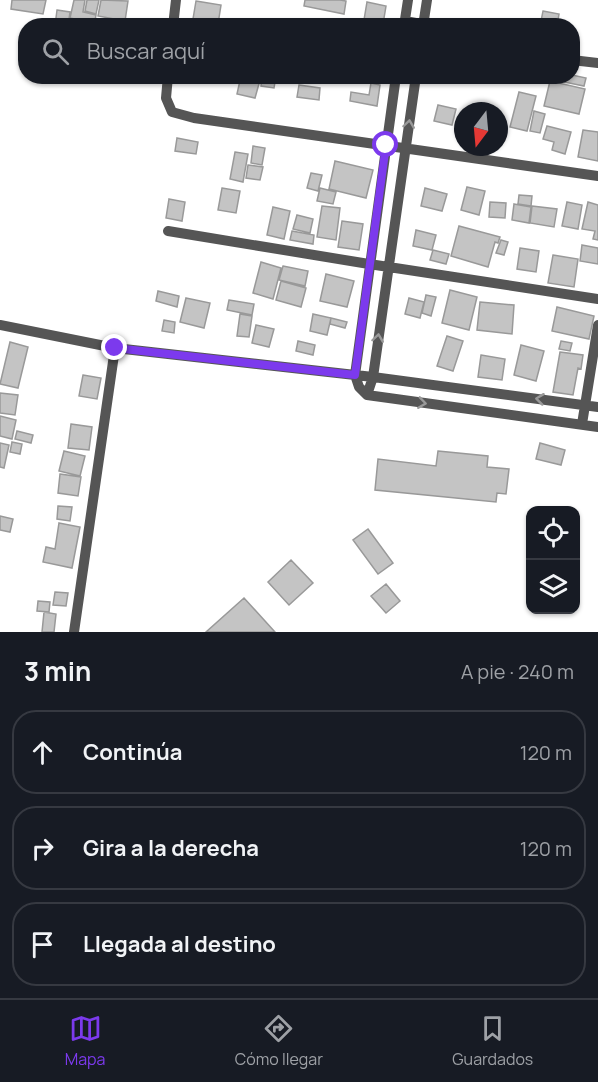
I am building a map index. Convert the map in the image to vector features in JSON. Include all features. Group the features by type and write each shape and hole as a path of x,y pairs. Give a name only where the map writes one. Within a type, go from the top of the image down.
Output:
{"street":[{"path":"174,18 176,0"},
{"path":"405,18 408,0"},
{"path":"426,18 427,0"},
{"path":"580,61 598,63"},
{"path":"167,84 166,98 172,112 194,118 598,176"},
{"path":"395,84 355,375 359,387 367,395 598,427"},
{"path":"367,395 373,377 415,84"},
{"path":"168,231 598,299"},
{"path":"0,325 115,348 373,377 598,407"},
{"path":"582,424 598,325"},
{"path":"74,632 115,348"}],"building":[{"path":"12,0 46,0 43,14 11,9"},
{"path":"74,0 85,0 83,12 96,15 95,18 70,18"},
{"path":"87,0 99,0 96,14 85,11"},
{"path":"101,0 128,1 125,18 98,16"},
{"path":"305,0 346,1 344,14 304,6"},
{"path":"196,1 221,5 219,18 193,18"},
{"path":"367,2 386,6 384,18 364,18"},
{"path":"57,10 70,12 69,18 56,18"},
{"path":"543,11 559,14 558,18 542,18"},
{"path":"580,77 586,78 584,86 574,84 580,84"},
{"path":"239,84 259,84 255,98 237,94"},
{"path":"261,84 275,84 274,88 261,86"},
{"path":"371,84 380,85 377,106 350,101 351,92 369,95"},
{"path":"549,84 563,84 585,89 579,114 544,106"},
{"path":"299,85 320,88 319,100 297,97"},
{"path":"519,92 536,96 527,131 510,127"},
{"path":"438,105 454,109 452,125 434,121"},
{"path":"534,111 545,114 540,133 530,131"},
{"path":"547,126 571,132 565,154 552,150 554,142 543,139"},
{"path":"583,130 598,132 598,161 578,157"},
{"path":"177,138 198,142 196,154 175,151"},
{"path":"253,146 265,148 262,165 251,163"},
{"path":"235,152 248,154 243,182 230,179"},
{"path":"335,161 373,170 366,198 329,189"},
{"path":"248,165 263,167 260,180 246,178"},
{"path":"311,173 322,175 318,191 307,188"},
{"path":"467,187 485,191 479,215 461,210"},
{"path":"222,188 240,191 236,213 218,210"},
{"path":"320,188 336,192 333,204 317,201"},
{"path":"425,188 447,194 442,211 421,206"},
{"path":"519,195 532,196 531,206 518,204"},
{"path":"169,199 185,202 182,221 166,218"},
{"path":"490,202 506,203 505,218 489,217"},
{"path":"567,202 582,205 578,229 562,226"},
{"path":"588,202 598,205 598,240 593,239 595,231 582,229"},
{"path":"514,204 531,207 529,223 512,220"},
{"path":"322,206 340,208 336,240 317,237"},
{"path":"532,206 557,209 554,227 530,223"},
{"path":"273,207 290,211 284,239 267,235"},
{"path":"297,215 313,219 310,233 293,229"},
{"path":"342,221 363,224 359,250 338,247"},
{"path":"459,226 500,237 498,243 495,242 488,267 451,256"},
{"path":"416,230 436,235 432,250 413,246"},
{"path":"292,231 314,235 313,244 290,240"},
{"path":"501,240 508,242 504,255 496,253"},
{"path":"582,245 598,248 598,264 580,261"},
{"path":"520,248 539,251 536,272 517,269"},
{"path":"433,250 449,254 446,264 430,260"},
{"path":"553,255 578,259 574,287 548,283"},
{"path":"261,262 281,268 273,299 253,293"},
{"path":"283,266 308,271 305,286 279,280"},
{"path":"326,274 354,281 347,307 320,301"},
{"path":"281,281 306,288 301,307 276,300"},
{"path":"450,290 477,297 469,330 442,323"},
{"path":"158,291 179,296 177,307 156,301"},
{"path":"426,295 436,297 431,316 422,313"},
{"path":"186,298 210,303 204,328 180,322"},
{"path":"409,298 424,302 420,318 405,314"},
{"path":"229,300 254,304 252,315 227,310"},
{"path":"480,302 514,305 512,334 477,330"},
{"path":"557,307 594,316 589,339 552,331"},
{"path":"240,314 252,316 249,337 237,336"},
{"path":"313,314 331,318 327,335 310,331"},
{"path":"331,318 347,322 345,328 330,324"},
{"path":"164,320 175,322 174,333 162,331"},
{"path":"256,325 274,329 269,347 252,343"},
{"path":"447,336 463,341 453,371 437,366"},
{"path":"298,341 315,345 313,355 296,351"},
{"path":"561,341 572,343 570,351 559,349"},
{"path":"10,342 28,347 18,388 0,384"},
{"path":"521,345 544,351 536,381 514,375"},
{"path":"560,352 583,355 573,395 553,392"},
{"path":"481,355 505,359 502,380 478,377"},
{"path":"83,375 101,378 97,399 79,396"},
{"path":"0,393 18,395 15,415 0,413"},
{"path":"0,416 16,420 12,439 0,436"},
{"path":"71,424 92,427 89,450 68,448"},
{"path":"17,431 33,435 31,443 15,439"},
{"path":"12,442 22,444 20,454 10,452"},
{"path":"0,443 9,445 4,468 0,467"},
{"path":"540,443 565,450 561,465 536,459"},
{"path":"64,451 85,456 80,476 59,471"},
{"path":"438,451 488,456 487,467 509,469 506,494 497,493 496,502 375,490 378,459 436,466"},
{"path":"60,474 81,477 78,496 58,493"},
{"path":"58,506 72,507 70,521 57,519"},
{"path":"0,516 13,519 10,532 0,530"},
{"path":"59,523 80,527 72,568 43,562 46,547 55,549"},
{"path":"368,529 393,563 378,574 353,540"},
{"path":"291,560 313,583 289,605 268,582"},
{"path":"386,584 400,601 386,613 371,596"},
{"path":"55,592 68,593 66,606 53,605"},
{"path":"244,598 275,632 206,632"},
{"path":"38,601 50,602 49,612 37,611"},
{"path":"44,612 56,614 54,632 42,632"}],"route":[{"path":"115,348 355,375 386,145"}]}
